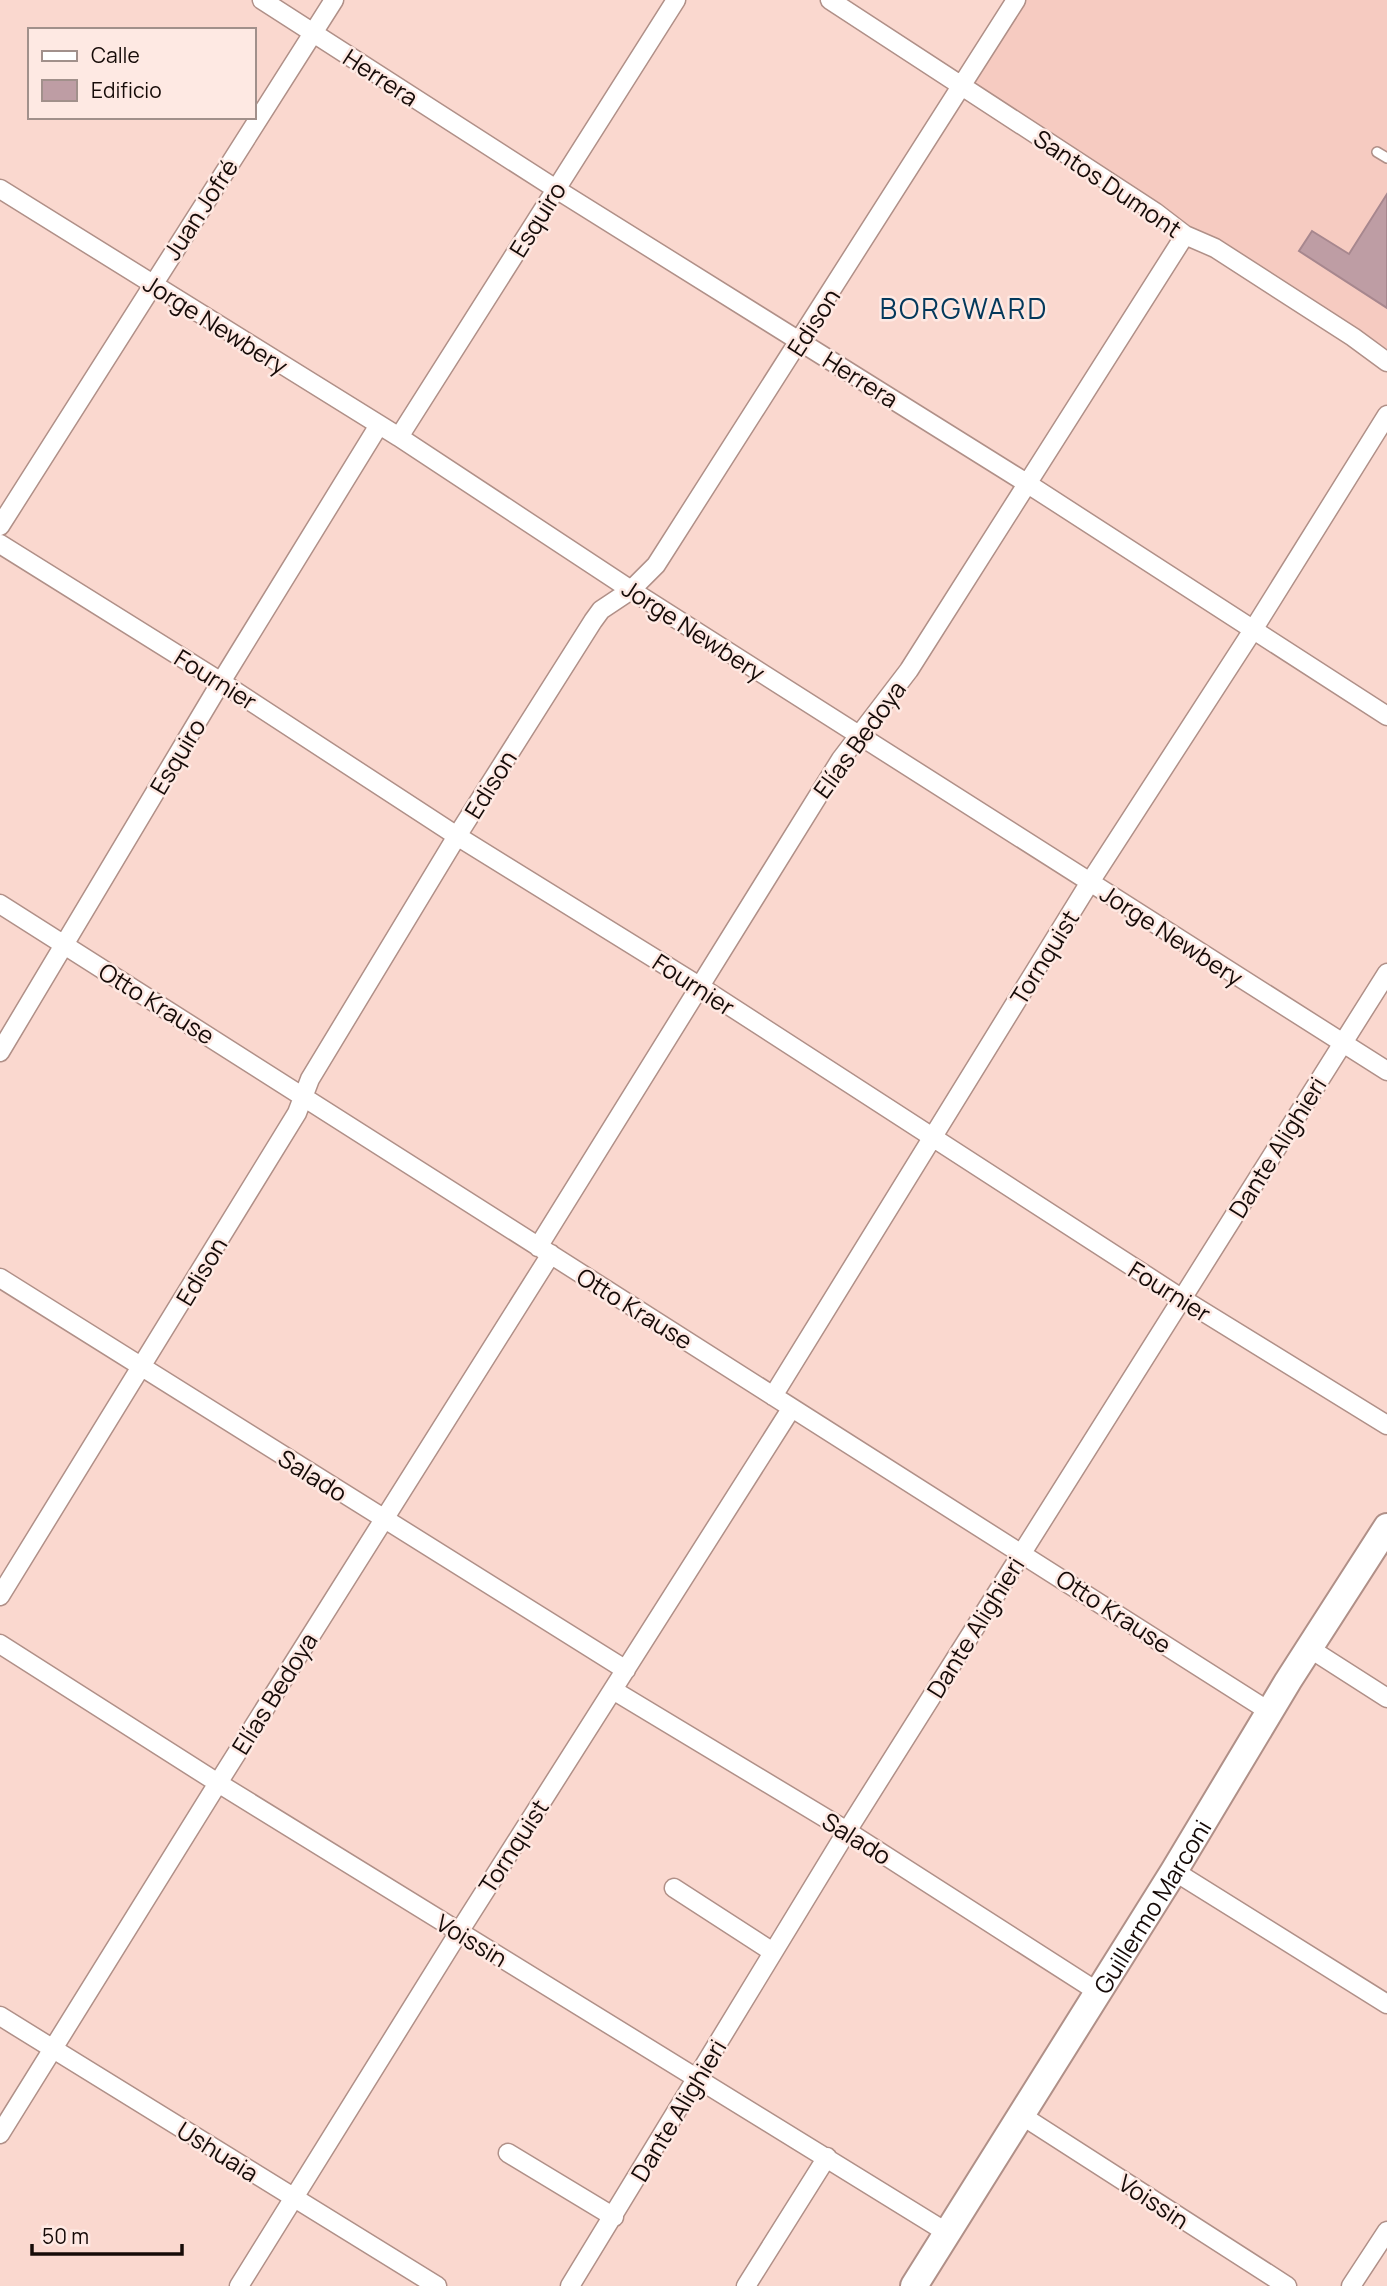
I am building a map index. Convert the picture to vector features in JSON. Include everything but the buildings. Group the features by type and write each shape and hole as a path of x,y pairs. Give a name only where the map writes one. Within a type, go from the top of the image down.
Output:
{"street":[{"name":"Herrera","path":"262,0 556,189 1028,484 1387,716"},
{"name":"Juan Jofré","path":"0,526 334,0"},
{"name":"Esquiro","path":"399,437 676,0"},
{"name":"Santos Dumont","path":"830,0 1154,212 1185,236 1215,248 1387,362"},
{"name":"Edison","path":"0,1595 297,1113 310,1079 457,836 601,610 631,590 656,565 1017,0"},
{"name":"Jorge Newbery","path":"0,189 399,437 631,590 1387,1071"},
{"name":"Elías Bedoya","path":"0,2134 384,1519 698,986 841,759 909,670 1185,236"},
{"name":"Tornquist","path":"774,1396 1090,882 1253,631 1387,415"},
{"name":"Esquiro","path":"0,1052 221,682 379,425"},
{"name":"Fournier","path":"0,544 221,682 457,836 698,986 1181,1298 1387,1425"},
{"name":"Otto Krause","path":"0,904 1269,1712"},
{"name":"Dante Alighieri","path":"570,2286 847,1831 1387,973"},
{"name":"Salado","path":"0,1278 626,1670"},
{"name":"Tornquist","path":"239,2286 459,1932 791,1409"},
{"name":"Guillermo Marconi","path":"914,2286 1174,1871 1269,1712 1387,1527"},
{"name":"Voissin","path":"0,1644 218,1783 946,2232"},
{"path":"1309,1648 1387,1698"},
{"name":"Salado","path":"613,1690 847,1831 1098,1992"},
{"path":"1174,1871 1387,2004"},
{"path":"674,1888 773,1952"},
{"name":"Ushuaia","path":"0,2016 437,2286"},
{"name":"Voissin","path":"1021,2115 1287,2286"},
{"path":"508,2153 614,2217"},
{"path":"746,2286 827,2157"},
{"path":"1351,2286 1387,2231"}],"lane":[{"path":"1377,152 1387,158"}],"shaded area":[{"path":"1016,0 1387,0 1387,362 963,86"}],"district":[{"name":"BORGWARD","path":"964,308"}]}
